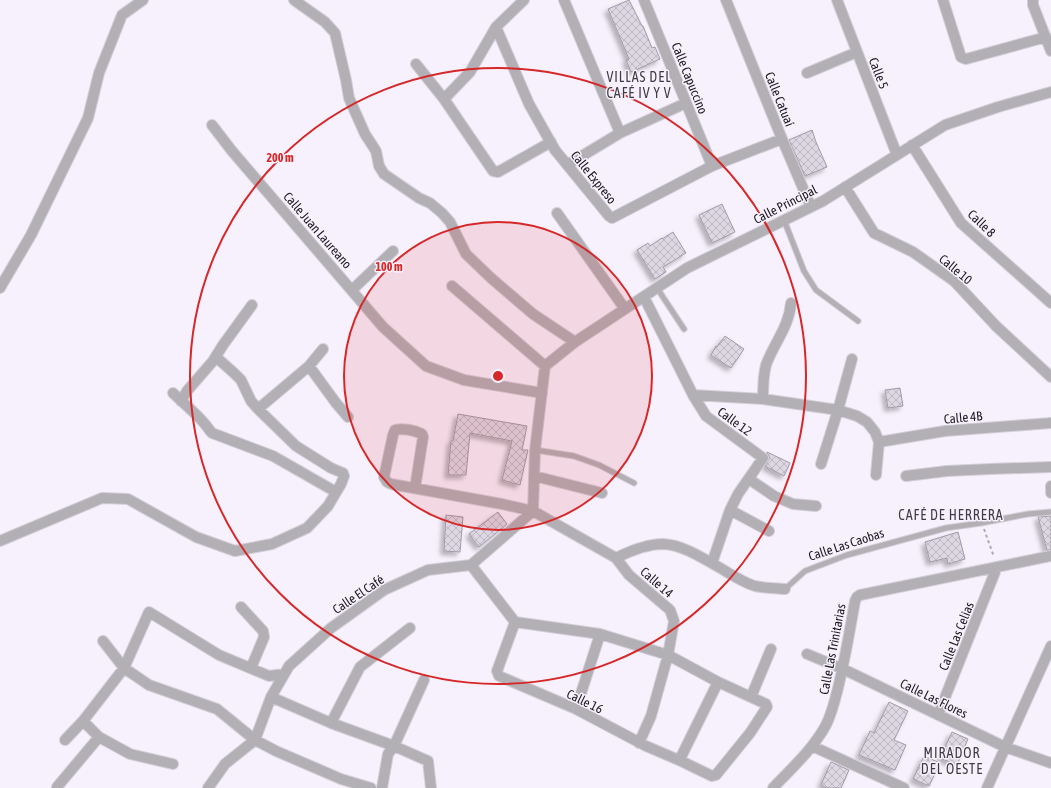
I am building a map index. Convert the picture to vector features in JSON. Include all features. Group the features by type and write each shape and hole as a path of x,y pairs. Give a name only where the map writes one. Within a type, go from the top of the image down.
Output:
{"street":[{"path":"0,288 31,235 88,118 99,73 122,15 143,0"},
{"path":"294,0 325,22 334,33 349,98 365,134 376,151 379,166 384,174 442,213 450,222 466,254 491,278 533,314 575,342"},
{"path":"444,98 470,72 496,27 524,0"},
{"path":"564,0 620,133"},
{"name":"Calle Capuccino","path":"644,0 712,166"},
{"name":"Calle Catuaí","path":"726,0 811,207"},
{"name":"Calle 5","path":"837,0 897,155"},
{"path":"944,0 961,57 963,58 966,59 1046,36"},
{"path":"1033,0 1033,5 1051,51"},
{"name":"Calle Expreso","path":"496,27 529,104 555,150 612,218 712,166 782,139"},
{"path":"807,74 857,52"},
{"path":"416,64 444,98 495,172 498,172 551,142"},
{"name":"Calle Principal","path":"545,366 575,342 687,268 811,207 945,125 998,107 1051,92"},
{"path":"567,166 620,133 686,103"},
{"name":"Calle Juan Laureano","path":"212,125 232,151 383,326 426,366 464,380 542,394"},
{"name":"Calle 8","path":"912,146 960,223 1051,303"},
{"name":"Calle 10","path":"845,187 874,233 913,252 954,281 996,326 1051,376"},
{"path":"557,213 625,309"},
{"path":"352,290 393,251"},
{"path":"452,286 545,366 535,450 533,511 471,565 515,622 600,634 668,655 718,682 751,697 771,649"},
{"name":"Calle 12","path":"644,296 693,394 706,416 763,458 738,494 730,510 712,563"},
{"path":"763,399 763,378 767,364 784,329 791,304"},
{"path":"181,401 187,391 216,357 222,345 252,305"},
{"path":"258,409 309,366 323,349"},
{"path":"0,541 102,498 128,499 196,538 235,551 272,544 307,528 328,506 344,476 342,473 331,468 296,446 258,409 251,401 241,380 216,357"},
{"path":"821,464 852,359"},
{"path":"309,366 348,417"},
{"path":"173,393 212,433 273,456 336,492"},
{"path":"693,394 763,399 838,410 857,416 867,422 875,432 878,442 876,475"},
{"name":"Calle 4B","path":"878,442 945,431 1051,423"},
{"name":"Calle 14","path":"415,488 422,434 417,431 400,429 395,430 384,477 387,482 391,484 533,511 616,558 629,575 670,610 674,622 668,655 651,716 639,742"},
{"path":"906,476 947,471 1051,467"},
{"path":"534,476 602,493"},
{"path":"749,479 774,496 792,504 816,506"},
{"path":"1051,486 1051,493"},
{"path":"730,510 769,531"},
{"name":"Calle Las Caobas","path":"616,558 633,550 650,546 663,544 675,546 690,552 712,563 729,574 755,586 785,588"},
{"name":"Calle Las Trinitarias","path":"773,788 812,746 830,717 834,707 843,669 857,597 860,595 1051,556"},
{"name":"Calle El Café","path":"255,740 271,697 288,666 331,628 384,590 428,570 471,565"},
{"name":"Calle Las Celias","path":"938,715 997,567"},
{"path":"241,607 264,634 251,668"},
{"path":"65,740 83,721 124,668 149,612 219,655 269,676 284,674"},
{"name":"Calle 16","path":"515,622 497,671 499,676 576,709 639,742 712,776 716,775 750,734 767,706 766,704 751,697"},
{"path":"331,723 360,667 410,628"},
{"path":"576,709 600,634"},
{"path":"102,640 124,668 149,685 217,709 255,740 341,783 371,788"},
{"path":"986,788 1051,646"},
{"name":"Calle Las Flores","path":"807,654 843,669 1005,747 1051,763"},
{"path":"382,788 388,754 394,746 424,680"},
{"path":"682,755 718,682"},
{"path":"271,697 331,723 394,746 428,761 431,788"},
{"path":"83,721 99,737 130,754 173,764"},
{"path":"57,787 99,737"},
{"path":"208,788 225,764 255,740"},
{"path":"812,746 904,788"}],"lane":[{"path":"784,220 804,271 816,290 858,321"},
{"path":"657,288 684,329"},
{"path":"535,450 574,456 599,465 634,483"},
{"name":"Calle Las Caobas","path":"785,588 805,571 847,555 946,528 1028,514 1051,512"}],"path":[{"path":"982,522 997,567"}],"building":[{"path":"629,0 643,26 652,48 655,47 660,59 631,72 626,60 629,59 608,9"},
{"path":"812,130 827,167 805,176 789,140"},
{"path":"722,204 735,232 712,243 699,215"},
{"path":"673,232 686,253 663,267 666,272 655,279 637,250 648,243 650,246"},
{"path":"725,336 744,349 731,368 711,355 716,346 717,347"},
{"path":"900,388 903,406 888,408 885,390"},
{"path":"458,414 527,426 522,450 528,450 520,485 502,480 512,441 470,433 466,475 448,475 451,441 453,441"},
{"path":"767,452 790,463 784,476 765,466 769,459"},
{"path":"498,512 507,524 479,547 469,534"},
{"path":"446,515 463,517 460,552 444,551"},
{"path":"1051,516 1051,550 1047,550 1038,517"},
{"path":"958,532 965,559 948,564 947,558 930,562 925,542"},
{"path":"889,702 908,711 894,740 906,745 895,770 859,755 870,731 874,733"},
{"path":"952,732 968,739 957,765 940,758"},
{"path":"924,756 940,763 929,786 913,779"},
{"path":"831,762 849,770 841,788 827,788 821,785"}],"district":[{"name":"VILLAS DEL CAFÉ IV Y V","path":"639,86"},
{"name":"CAFÉ DE HERRERA","path":"951,515"},
{"name":"MIRADOR DEL OESTE","path":"952,762"}]}
